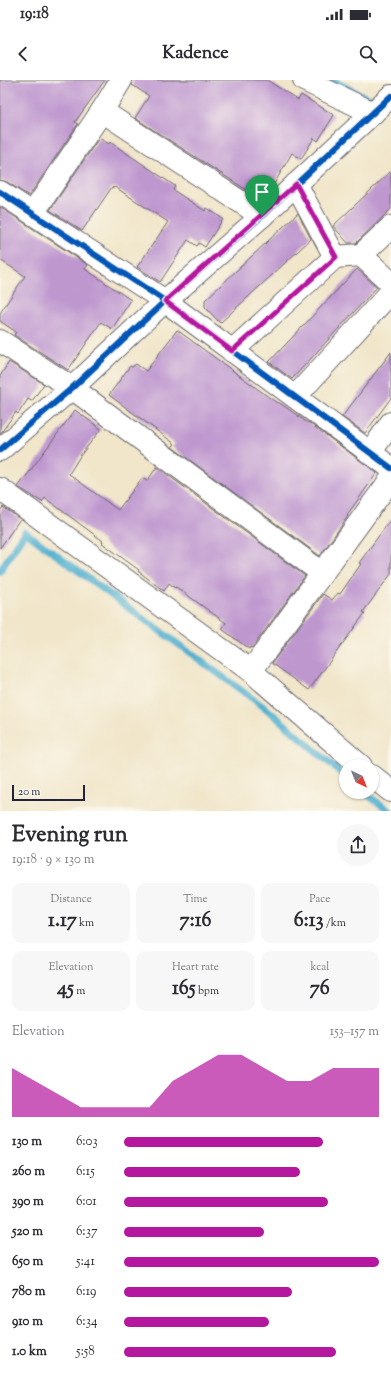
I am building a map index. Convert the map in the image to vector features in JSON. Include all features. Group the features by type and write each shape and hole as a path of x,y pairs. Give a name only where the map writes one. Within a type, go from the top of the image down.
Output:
{"street":[{"path":"33,214 121,80"},
{"path":"304,80 373,113"},
{"path":"0,450 72,388 165,301 262,216 391,96"},
{"path":"102,111 262,216"},
{"path":"296,184 336,257"},
{"path":"0,192 165,301 391,468"},
{"path":"232,351 336,257 362,255 391,227"},
{"path":"362,255 391,282"},
{"path":"295,397 391,292"},
{"path":"0,341 72,388 322,572"},
{"path":"370,453 391,423"},
{"path":"251,671 391,479"},
{"path":"0,489 251,671 353,759"},
{"path":"379,782 391,791"}],"building":[{"path":"0,80 105,80 75,122 78,124 29,196 7,182 0,180"},
{"path":"133,80 267,80 298,100 301,95 334,115 318,141 314,138 301,159 292,153 271,189 266,186 259,198 135,118 149,96 132,85"},
{"path":"99,138 109,144 110,142 175,186 173,190 205,211 207,208 223,219 205,247 199,243 197,246 188,240 160,282 137,267 168,222 115,187 112,187 82,231 50,210"},
{"path":"391,171 391,209 356,243 348,243 333,226"},
{"path":"0,207 88,265 85,269 131,300 112,329 101,322 68,370 14,335 16,332 0,321 0,313 25,276 0,260"},
{"path":"298,213 311,239 220,323 205,307 205,300"},
{"path":"357,269 377,287 292,379 269,362"},
{"path":"177,330 277,403 278,402 308,422 377,473 320,556 172,447 175,444 109,395 130,366 132,367 136,364 146,371"},
{"path":"391,352 391,398 365,433 342,417"},
{"path":"9,362 44,384 32,401 28,399 18,414 16,412 0,434 0,376"},
{"path":"75,410 101,429 80,456 69,474 118,510 142,478 147,481 157,467 305,576 252,648 250,647 249,649 222,629 226,623 176,587 175,588 169,583 164,591 138,571 139,570 102,543 103,541 45,498 42,502 18,487"},
{"path":"3,507 20,519 0,548 0,511"},
{"path":"391,519 391,574 363,612 365,613 309,690 272,663 323,594 332,600 338,593 340,594 361,564 359,563"}],"waterway":[{"path":"331,80 378,103"},
{"path":"0,571 25,532 268,710 339,771"},
{"path":"373,799 390,811"}],"cycle path":[{"path":"0,450 72,388 165,301 262,216 391,96"},
{"path":"0,192 165,301 391,468"}],"route":[{"path":"296,184 336,257 232,351 165,301 262,216 296,184"}]}
